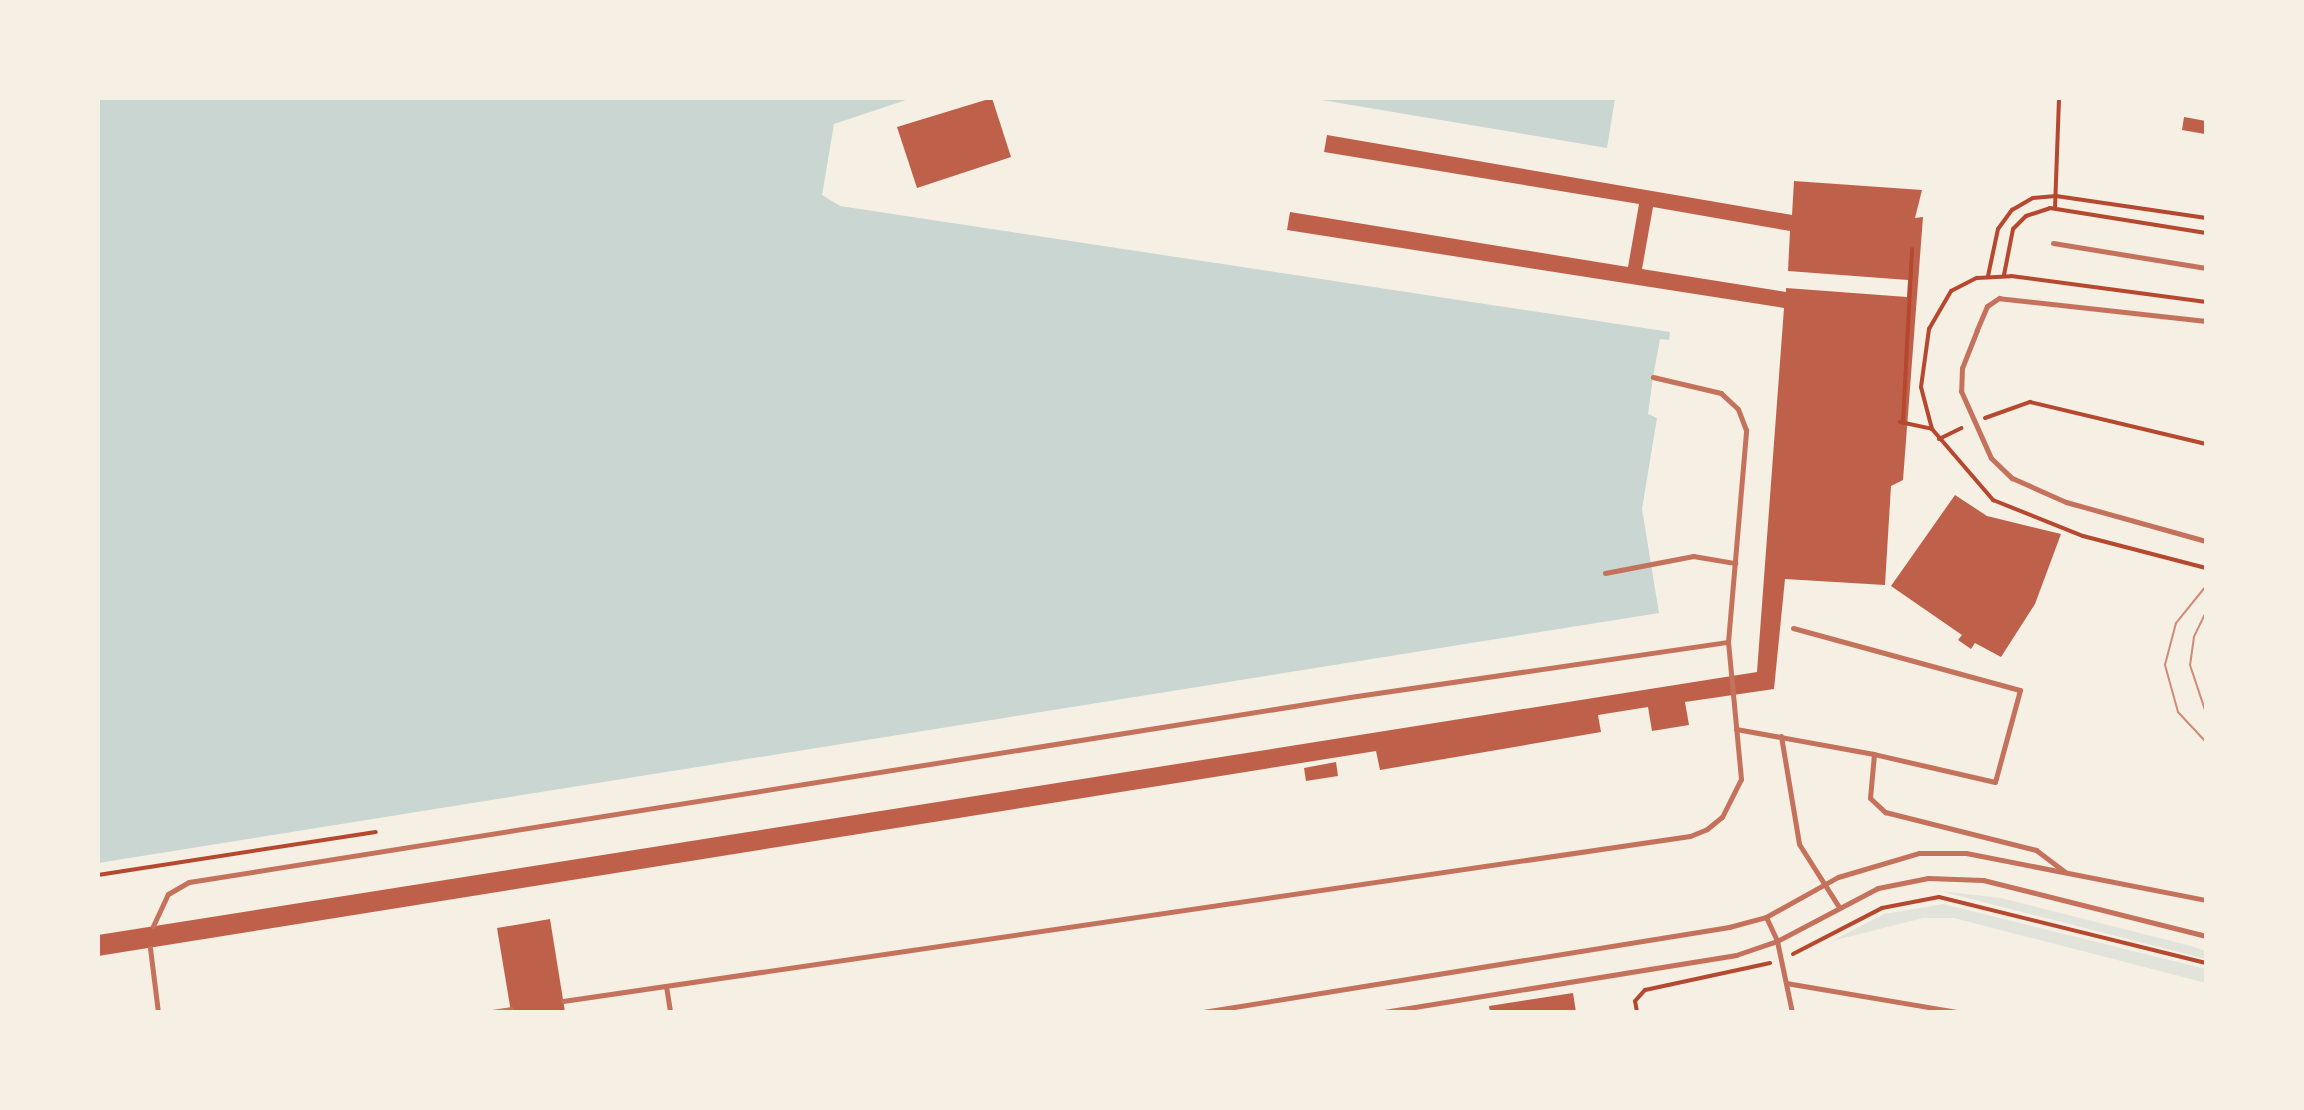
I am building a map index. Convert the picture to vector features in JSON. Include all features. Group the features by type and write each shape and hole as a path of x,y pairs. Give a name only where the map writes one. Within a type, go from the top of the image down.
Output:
{"lane":[{"path":"2053,243 2206,268"},
{"path":"2206,322 1999,298 1987,306 1962,368 1961,391 1972,423 1991,458 2012,478 2042,494 2206,541"},
{"path":"2080,305 2206,322"},
{"path":"563,1001 1690,836 1722,817 1741,779 1728,642 1746,430 1738,409 1721,393 1698,384 1653,377"},
{"path":"1605,573 1693,556 1735,563"},
{"path":"1735,729 1874,754 1995,782 2020,690 1793,628"},
{"path":"153,926 168,894 189,882 1319,701 1728,642"},
{"path":"1781,736 1799,844 1839,907"},
{"path":"1874,754 1870,798 1885,812 2036,850 2066,873"},
{"path":"1203,1012 1713,930 1766,917 1824,885 1876,863 1919,853 1966,853 2206,900"},
{"path":"1384,1012 1736,955 1777,941 1878,888 1953,877 1983,880 2206,936"},
{"path":"1766,917 1777,941 1792,1012"},
{"path":"150,948 158,1012"},
{"path":"1786,983 1957,1012"},
{"path":"666,986 670,1012"},
{"path":"492,1012 511,1009"}],"path":[{"path":"2055,208 2059,98"},
{"path":"1988,276 1993,240 2005,218 2033,198 2056,196 2206,218"},
{"path":"2004,275 2013,229 2026,216 2055,208 2206,233"},
{"path":"1912,249 1901,422 1932,429"},
{"path":"2206,302 2004,275 1988,276 1951,291 1937,307 1924,348 1921,387 1932,429 1993,500 2083,536 2206,568"},
{"path":"1939,439 2030,402 2206,444"},
{"path":"98,875 376,832"},
{"path":"1637,1012 1635,1001 1645,990 1781,960 1882,908 1939,897 2206,963"}],"shaded area":[{"path":"98,98 912,98 834,124 822,195 840,206 1670,332 1669,340 1660,339 1653,377 1648,414 1657,418 1642,509 1659,613 98,863"},
{"path":"1310,98 1615,98 1607,148"},
{"path":"1940,891 2001,898 2191,946 2206,951 2206,959"},
{"path":"1943,904 2206,969 2206,983 1954,918 1923,918 1832,941 1884,914"}],"building":[{"path":"992,98 1011,157 917,188 897,127"},
{"path":"2184,117 2206,121 2205,134 2182,130"},
{"path":"1327,135 1792,215 1794,181 1922,190 1915,218 1923,217 1903,480 1891,486 1885,585 1785,579 1774,689 1685,702 1689,725 1652,731 1648,707 1598,715 1601,732 1380,770 1376,751 98,956 98,935 1757,672 1784,308 1287,230 1290,212 1628,267 1639,204 1324,152","holes":["1653,207 1790,231 1788,271 1908,280 1907,297 1786,288 1786,292 1642,269"]},
{"path":"1955,495 1987,516 2061,534 2035,604 2001,657 1975,643 1971,649 1958,640 1962,635 1891,586"},
{"path":"1336,762 1338,776 1306,781 1304,768"},
{"path":"550,919 565,1012 511,1012 497,928"},
{"path":"1573,993 1576,1012 1490,1012 1489,1006"}],"tram line":[{"path":"2206,586 2176,623 2165,665 2178,712 2206,742"},
{"path":"2206,612 2194,637 2190,665 2206,713"}]}
